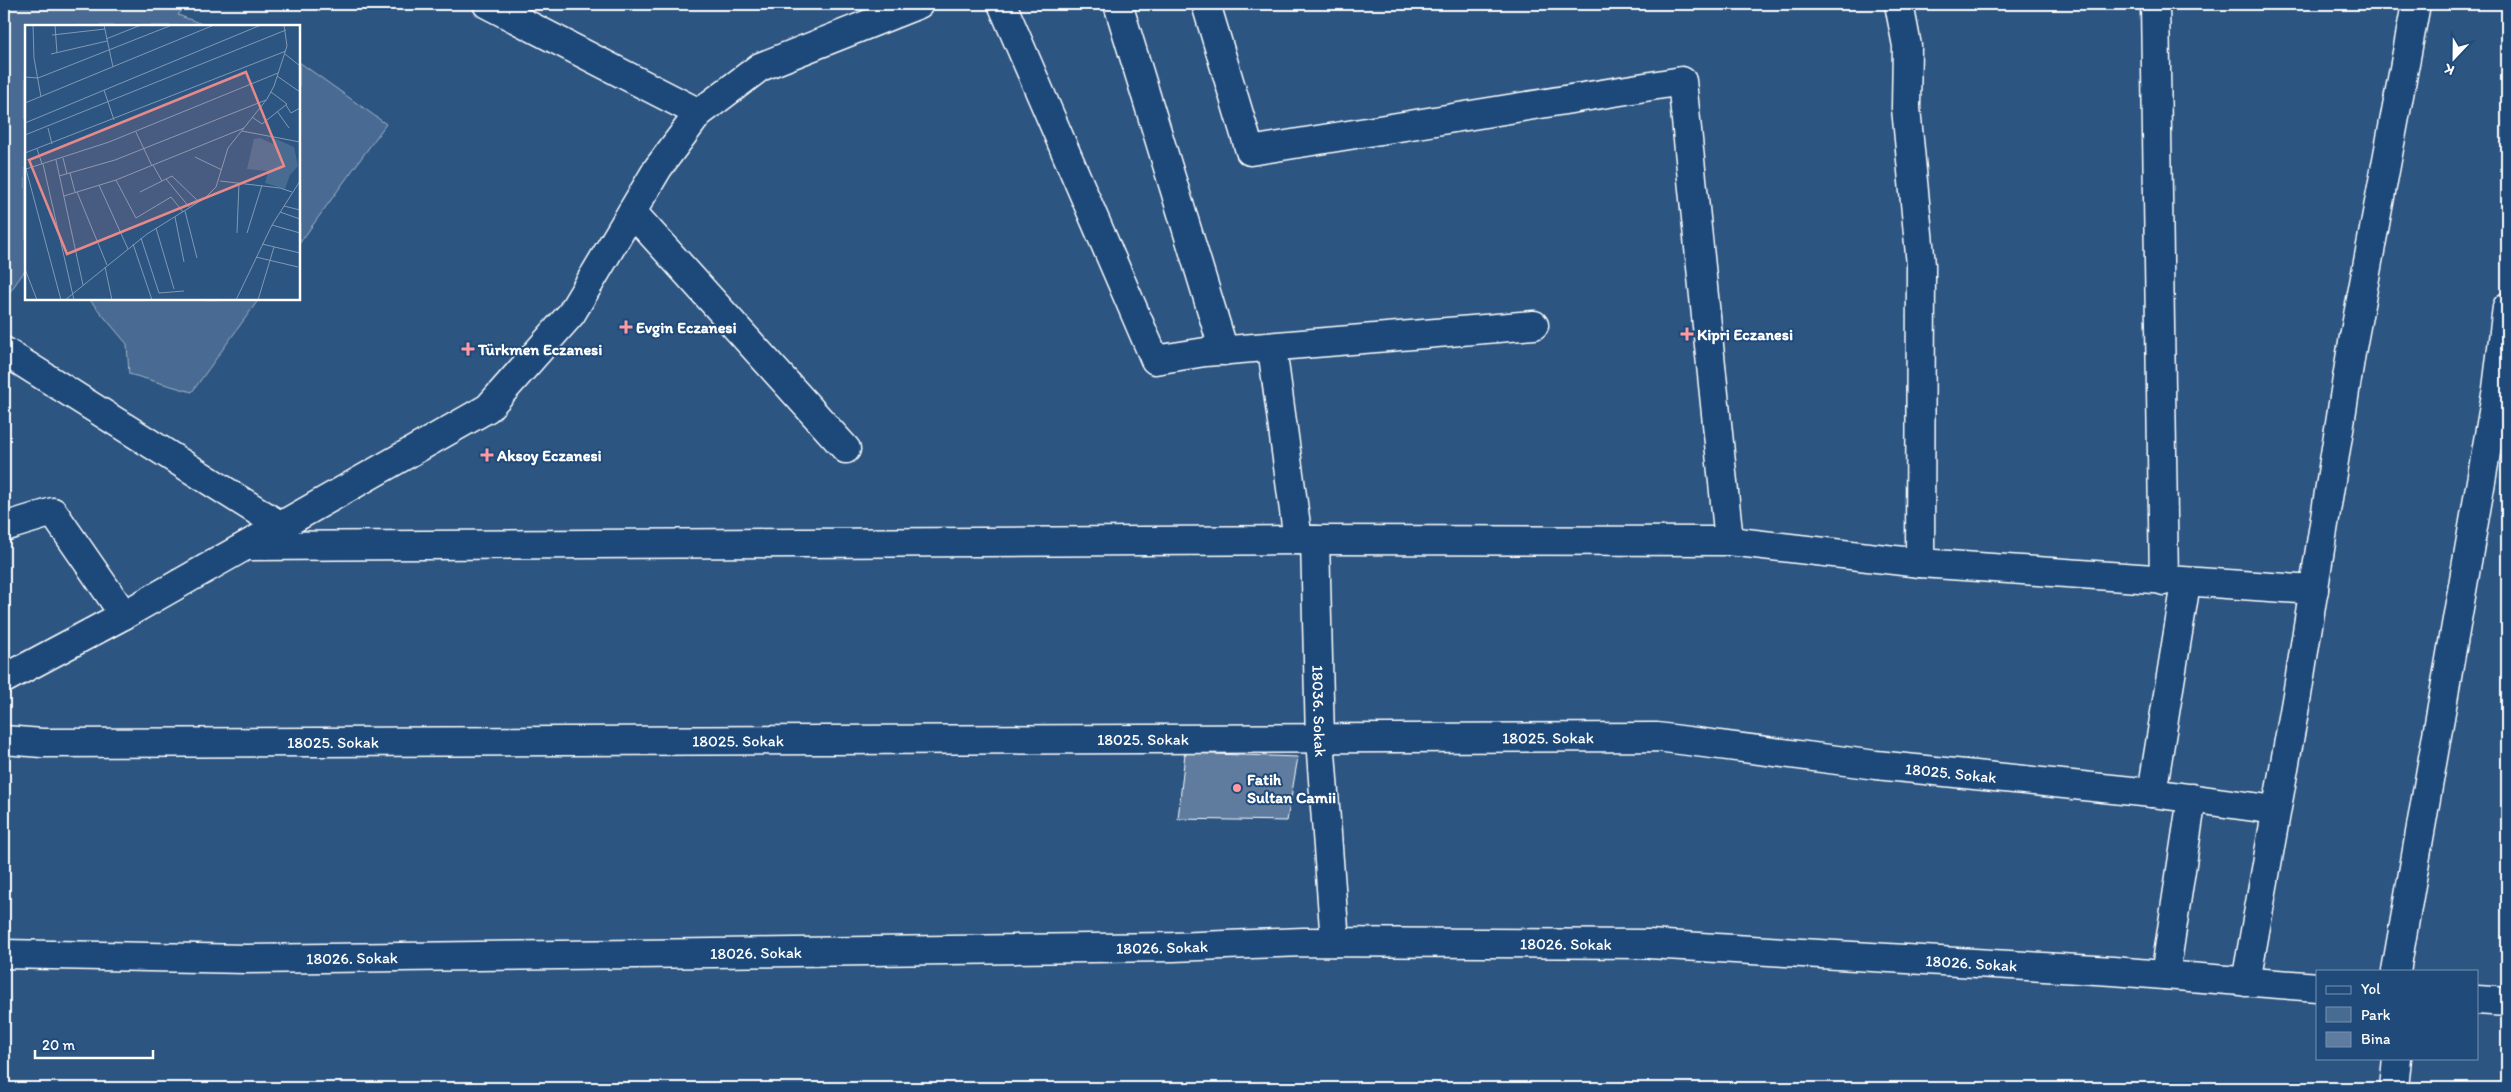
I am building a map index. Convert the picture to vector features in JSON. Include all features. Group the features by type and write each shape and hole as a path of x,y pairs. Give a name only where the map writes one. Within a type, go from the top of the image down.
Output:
{"street":[{"path":"487,4 515,10 699,113"},
{"path":"4,678 124,615 488,408 572,314 658,168 699,113 760,67 912,5 919,4"},
{"path":"1002,4 1155,360 1224,351 1534,325"},
{"path":"1118,4 1224,351"},
{"path":"1206,4 1250,151 1682,81 1729,541"},
{"path":"1899,4 1907,46 1906,108 1920,265 1920,563"},
{"path":"2152,794 2175,582 2155,4"},
{"path":"2246,982 2314,590 2351,353 2416,4"},
{"path":"632,212 846,449"},
{"path":"2396,970 2496,389 2507,307"},
{"name":"18036. Sokak","path":"1272,348 1307,540 1335,942"},
{"path":"4,351 281,526"},
{"path":"4,527 53,512 124,615"},
{"path":"246,546 1307,540 1729,541 1920,563 2175,582 2314,590"},
{"name":"18025. Sokak","path":"4,740 42,743 1657,737 1876,765 2192,798 2276,810"},
{"path":"2165,975 2192,798"},
{"name":"18026. Sokak","path":"4,954 246,959 1172,947 1335,942 1648,944 2165,975 2316,987"},
{"path":"2478,1000 2507,1002"},
{"path":"2394,1088 2397,1060"}],"green space":[{"path":"4,4 187,4 178,15 204,25 25,25 25,272 4,300"},
{"path":"300,63 386,124 300,243"},
{"path":"90,300 258,300 192,392 129,374 127,344"}],"building":[{"name":"Fatih Sultan Camii","path":"1185,753 1298,757 1287,821 1178,819"}],"place":[{"name":"Evgin Eczanesi","path":"626,327"},
{"name":"Kipri Eczanesi","path":"1687,334"},
{"name":"Türkmen Eczanesi","path":"468,349"},
{"name":"Aksoy Eczanesi","path":"487,455"},
{"name":"Fatih Sultan Camii","path":"1237,788"}]}
